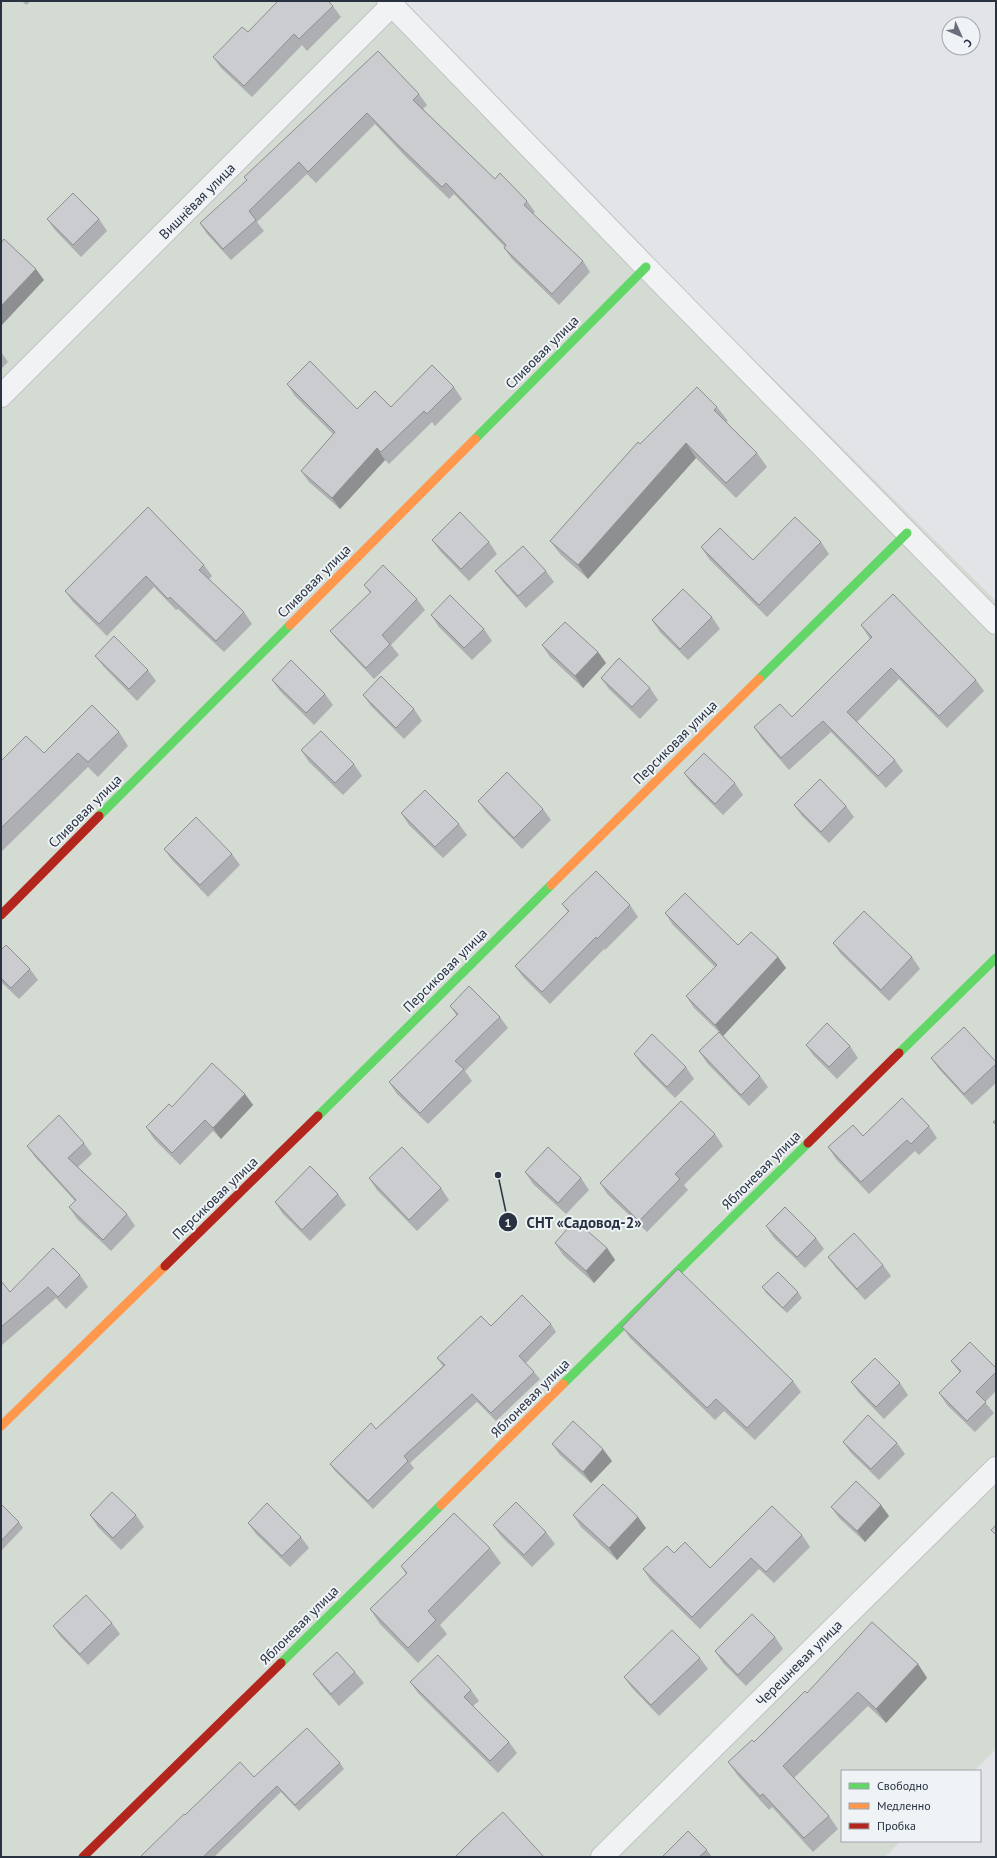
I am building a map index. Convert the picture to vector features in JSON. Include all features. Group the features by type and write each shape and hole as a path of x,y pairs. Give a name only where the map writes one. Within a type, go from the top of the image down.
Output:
{"street":[{"path":"390,3 646,268 996,623"},
{"name":"Вишнёвая улица","path":"1,396 390,3"},
{"name":"Сливовая улица","path":"1,915 646,268"},
{"name":"Персиковая улица","path":"1,1426 252,1181 907,533"},
{"name":"Яблоневая улица","path":"83,1857 996,958"},
{"name":"Черешневая улица","path":"602,1857 996,1468"}],"shaded area":[{"path":"1,1 395,1 996,601 996,1749 975,1770 841,1770 841,1842 900,1842 885,1857 1,1857"}],"building":[{"path":"278,1 328,1 333,6 299,39 294,34 244,86 213,57 242,27 248,32"},
{"path":"378,51 419,94 413,100 495,179 500,173 527,201 524,205 583,261 552,294 504,248 506,245 446,183 442,187 367,113 308,172 299,162 249,211 256,220 223,249 200,223 247,180 244,177"},
{"path":"73,193 99,219 73,245 47,219"},
{"path":"4,239 36,269 1,306 1,243"},
{"path":"310,361 357,409 375,391 391,407 432,365 454,387 427,414 424,411 381,452 377,448 332,498 301,471 335,432 287,384"},
{"path":"697,387 717,407 714,410 757,453 726,483 686,443 578,565 550,541 638,442 640,444"},
{"path":"148,507 204,565 199,570 244,612 216,641 170,597 168,599 146,576 99,624 65,591"},
{"path":"460,512 489,542 461,569 432,540"},
{"path":"795,517 821,542 759,605 701,547 720,528 753,560"},
{"path":"523,546 546,571 518,596 495,571"},
{"path":"383,565 417,599 382,635 390,644 366,668 330,631 371,592 364,585"},
{"path":"683,589 712,617 680,649 652,620"},
{"path":"893,594 976,680 939,716 891,668 847,712 895,760 878,776 823,721 781,758 754,727 780,704 792,717 872,637 861,625"},
{"path":"450,595 484,629 464,648 431,615"},
{"path":"565,622 598,652 575,676 542,645"},
{"path":"114,636 148,670 129,689 95,656"},
{"path":"619,658 650,688 632,707 601,678"},
{"path":"291,660 325,694 306,713 272,680"},
{"path":"381,676 414,709 396,728 363,695"},
{"path":"92,705 119,732 88,762 78,753 1,828 1,761 26,736 44,753"},
{"path":"321,731 354,764 335,783 301,750"},
{"path":"704,753 735,783 715,804 684,773"},
{"path":"507,772 543,809 514,838 478,801"},
{"path":"820,779 846,806 821,832 794,805"},
{"path":"425,790 459,824 435,847 401,813"},
{"path":"196,817 232,854 200,885 164,849"},
{"path":"596,871 630,905 542,992 515,966 569,911 562,904"},
{"path":"685,893 738,945 751,932 778,957 715,1025 686,996 717,965 665,913"},
{"path":"864,911 912,957 881,990 833,943"},
{"path":"6,945 30,969 11,988 1,978 1,950"},
{"path":"469,986 500,1017 455,1061 464,1069 420,1113 389,1082 458,1014 450,1006"},
{"path":"827,1023 850,1046 829,1067 806,1045"},
{"path":"964,1027 996,1062 996,1064 964,1094 931,1058"},
{"path":"719,1032 760,1076 741,1095 699,1051"},
{"path":"652,1034 686,1067 667,1087 634,1054"},
{"path":"212,1063 245,1094 213,1128 205,1120 172,1153 146,1127 169,1104 172,1107"},
{"path":"902,1098 929,1126 911,1144 907,1140 861,1182 828,1147 853,1125 863,1136"},
{"path":"681,1101 715,1134 675,1174 680,1179 639,1221 600,1183"},
{"path":"59,1115 84,1143 68,1158 127,1214 103,1240 69,1207 76,1200 27,1146"},
{"path":"402,1147 441,1188 409,1220 369,1178"},
{"path":"548,1147 581,1178 558,1203 525,1172"},
{"path":"310,1166 338,1194 302,1230 275,1202"},
{"path":"785,1207 816,1238 797,1257 766,1226"},
{"path":"575,1220 607,1248 586,1271 555,1243"},
{"path":"854,1233 883,1265 857,1289 828,1257"},
{"path":"53,1248 80,1275 58,1297 48,1287 1,1327 1,1281 10,1292"},
{"path":"678,1269 793,1381 747,1428 716,1399 707,1408 622,1327"},
{"path":"778,1272 798,1292 783,1308 762,1287"},
{"path":"522,1295 551,1324 519,1356 534,1372 491,1413 472,1394 404,1456 408,1461 368,1501 330,1464 371,1423 376,1429 445,1365 437,1358 481,1316 491,1326"},
{"path":"970,1342 996,1368 996,1372 976,1392 986,1402 967,1421 939,1393 961,1371 951,1361"},
{"path":"875,1358 900,1383 876,1407 851,1382"},
{"path":"868,1415 897,1443 871,1469 843,1442"},
{"path":"573,1421 603,1449 583,1472 552,1444"},
{"path":"856,1481 881,1505 857,1531 831,1507"},
{"path":"603,1484 638,1517 609,1548 573,1515"},
{"path":"112,1492 136,1515 113,1538 90,1515"},
{"path":"516,1502 546,1532 524,1555 493,1525"},
{"path":"267,1503 301,1537 282,1556 248,1523"},
{"path":"1,1504 19,1522 1,1541"},
{"path":"772,1506 802,1535 766,1572 751,1558 692,1617 643,1569 667,1546 674,1553 685,1542 710,1568"},
{"path":"454,1513 490,1548 428,1611 436,1620 408,1648 370,1609 407,1573 401,1566"},
{"path":"996,1525 996,1535 991,1530"},
{"path":"86,1595 112,1623 80,1654 53,1626"},
{"path":"752,1614 775,1637 738,1675 715,1651"},
{"path":"872,1622 918,1664 876,1709 858,1692 783,1766 829,1816 804,1838 763,1794 760,1796 728,1762 752,1740 754,1742 805,1691 807,1693"},
{"path":"672,1630 700,1658 651,1705 624,1677"},
{"path":"337,1652 355,1672 331,1694 313,1674"},
{"path":"438,1655 471,1690 464,1697 509,1742 490,1761 410,1682"},
{"path":"307,1728 340,1763 295,1805 277,1786 203,1857 140,1857 240,1762 254,1777"},
{"path":"503,1812 544,1857 455,1857 474,1838"},
{"path":"688,1831 707,1850 699,1857 662,1857"}],"traffic: fast":[{"path":"475,439 646,267"},
{"path":"759,679 907,533"},
{"path":"99,816 290,625"},
{"path":"318,1116 551,885"},
{"path":"899,1053 996,958"},
{"path":"563,1384 808,1143"},
{"path":"281,1663 441,1505"}],"traffic: slow":[{"path":"290,625 475,439"},
{"path":"551,885 759,679"},
{"path":"1,1426 165,1266"},
{"path":"441,1505 563,1384"}],"traffic: jam":[{"path":"1,915 99,816"},
{"path":"808,1143 899,1053"},
{"path":"165,1266 318,1116"},
{"path":"83,1857 281,1663"}],"place":[{"name":"СНТ «Садовод-2»","path":"498,1175"}]}
